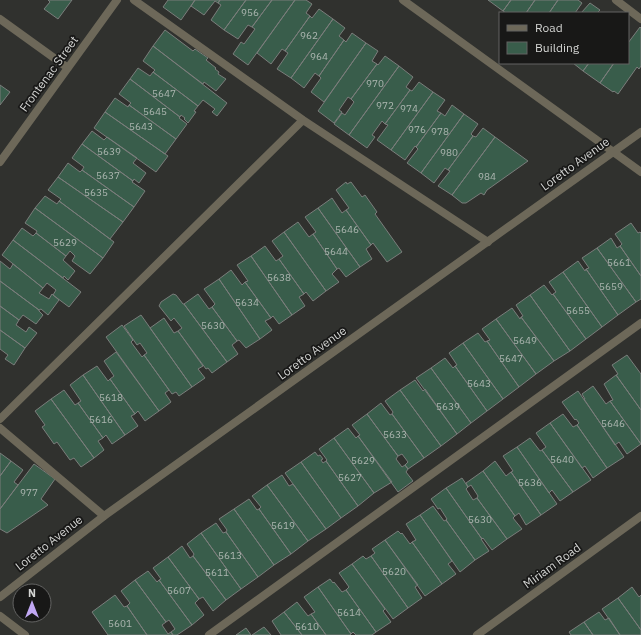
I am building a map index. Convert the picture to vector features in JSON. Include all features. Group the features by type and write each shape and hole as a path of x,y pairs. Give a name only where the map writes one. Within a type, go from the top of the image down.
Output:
{"street":[{"name":"Frontenac Street","path":"0,160 118,0"},
{"path":"134,0 303,120 488,242"},
{"path":"403,0 641,172"},
{"path":"616,0 641,18"},
{"path":"0,19 68,68"},
{"path":"0,419 303,120"},
{"name":"Loretto Avenue","path":"0,597 104,516 641,132"},
{"path":"208,635 641,323"},
{"path":"0,428 104,516"},
{"name":"Miriam Road","path":"477,635 641,516"},
{"path":"0,616 25,635"}],"building":[{"path":"48,0 72,0 58,19 44,9 50,2"},
{"path":"168,0 195,0 181,20 163,7"},
{"path":"195,0 220,0 218,3 215,1 204,15 191,6"},
{"path":"220,0 246,0 224,30 211,20 221,5 218,3"},
{"path":"246,0 272,0 252,27 248,25 238,39 224,30"},
{"path":"272,0 295,0 248,65 233,54 241,42 244,44 255,29 252,27"},
{"path":"295,0 306,0 312,4 306,13 310,16 285,51 282,49 271,64 257,53"},
{"path":"488,0 511,0 503,11"},
{"path":"511,0 535,0 527,12 503,11"},
{"path":"535,0 558,0 550,12 527,12"},
{"path":"558,0 578,0 582,3 576,12 550,12"},
{"path":"590,3 600,10 598,12 582,12"},
{"path":"319,9 333,19 291,78 277,69 288,53 285,51 310,16 312,18"},
{"path":"333,19 345,28 339,36 344,40 319,76 315,73 304,88 291,78"},
{"path":"640,27 641,66 639,69 637,67 618,94 600,83 613,64 629,64 629,42"},
{"path":"165,30 193,51 195,49 208,58 206,60 216,68 215,69 219,72 218,74 226,79 216,91 204,82 203,84 153,46"},
{"path":"352,33 366,43 324,102 311,92 321,78 319,76 344,40 346,42"},
{"path":"366,43 378,51 372,61 377,64 351,99 348,97 339,110 342,112 334,123 318,111"},
{"path":"153,46 227,103 217,116 212,112 215,109 203,100 198,106 153,72 155,70 143,61"},
{"path":"385,56 399,66 349,135 334,124 342,113 345,115 354,102 351,99 377,64 378,65"},
{"path":"574,64 588,64 583,71"},
{"path":"588,64 613,64 600,83 583,71"},
{"path":"399,66 413,77 406,87 410,90 385,124 382,121 372,135 375,137 367,148 349,135"},
{"path":"138,68 150,76 153,72 198,106 194,111 196,112 188,123 184,119 185,118 181,115 180,117 130,79"},
{"path":"130,79 187,124 176,139 129,105 131,103 119,94"},
{"path":"419,82 433,92 391,150 377,140 388,125 385,124 410,90 412,91"},
{"path":"0,85 10,92 0,105"},
{"path":"433,92 445,100 437,111 441,113 405,160 391,150"},
{"path":"115,98 128,107 129,105 176,139 165,154 105,112"},
{"path":"452,105 464,114 421,173 407,163 418,149 416,147 441,113 445,116"},
{"path":"105,112 168,156 156,172 94,128"},
{"path":"464,114 478,124 471,134 473,136 448,170 445,168 434,183 421,173"},
{"path":"483,128 495,137 452,195 438,186 450,171 448,170 473,136 476,137"},
{"path":"92,131 104,140 107,137 137,158 133,163 146,173 139,183 134,179 133,181 82,144"},
{"path":"495,137 528,161 487,190 484,195 481,193 466,203 462,203 452,195"},
{"path":"82,144 145,191 134,207 82,170 84,167 72,158"},
{"path":"68,163 80,172 82,170 134,207 123,222 58,177"},
{"path":"58,177 123,222 110,239 59,201 61,199 48,190"},
{"path":"346,182 347,184 351,182 362,197 365,195 377,212 375,214 402,252 387,262 373,243 371,245 346,210 349,208 336,190"},
{"path":"45,196 57,204 59,201 114,242 103,258 35,208"},
{"path":"332,198 342,213 346,210 371,245 366,249 372,259 360,267 318,208"},
{"path":"35,208 103,258 90,274 72,261 75,256 70,251 66,256 36,233 37,231 25,223"},
{"path":"318,208 360,267 346,277 339,268 337,269 313,234 316,232 305,217"},
{"path":"298,222 309,237 313,234 337,269 332,274 339,282 326,291 284,232"},
{"path":"631,223 638,233 641,233 641,276 620,246 622,244 615,234"},
{"path":"22,228 33,236 36,233 66,256 63,260 75,271 68,280 64,276 63,278 13,240"},
{"path":"284,232 326,291 313,301 306,292 304,294 279,259 283,256 272,241"},
{"path":"611,238 617,248 620,246 641,276 641,299 636,302 597,248"},
{"path":"13,240 81,292 69,307 53,295 56,290 47,283 43,288 2,255"},
{"path":"265,246 276,261 279,259 304,294 299,297 305,306 292,315 251,256"},
{"path":"597,248 636,302 618,315 586,269 589,268 582,258"},
{"path":"251,256 292,315 279,324 273,316 271,318 245,282 248,281 237,265"},
{"path":"0,261 10,269 13,264 43,288 39,293 49,299 52,294 59,300 48,315 0,281"},
{"path":"578,261 585,271 586,269 618,315 602,327 563,272"},
{"path":"231,270 242,285 245,282 271,318 265,321 272,330 260,339 219,279"},
{"path":"563,272 602,327 586,339 553,294 556,292 549,282"},
{"path":"219,279 260,339 246,348 239,340 237,341 212,307 215,304 204,289"},
{"path":"0,281 39,310 43,315 36,324 23,315 19,320 0,306"},
{"path":"544,285 552,295 553,294 586,339 570,351 530,295"},
{"path":"173,294 176,295 184,304 227,362 212,373 208,368 206,369 178,331 182,328 174,318 171,321 159,306 161,302"},
{"path":"198,294 209,309 212,307 237,341 232,345 238,354 227,362 184,304"},
{"path":"530,295 570,351 554,361 521,317 523,316 516,305"},
{"path":"0,306 19,320 16,325 26,332 29,327 37,333 25,348 0,330"},
{"path":"512,308 520,319 521,317 554,361 536,374 496,319"},
{"path":"141,315 192,387 179,396 176,392 172,394 144,355 147,353 140,343 137,345 124,326"},
{"path":"164,318 174,333 178,331 203,366 198,369 205,378 192,387 150,328"},
{"path":"496,319 536,374 519,387 487,341 490,340 482,329"},
{"path":"122,325 133,340 131,342 142,357 144,355 169,390 165,393 171,402 159,411 106,337"},
{"path":"0,330 25,348 14,365 5,359 8,355 0,349"},
{"path":"478,333 485,342 487,341 519,387 503,399 463,343"},
{"path":"463,343 503,399 487,411 455,366 457,365 449,353"},
{"path":"116,352 159,411 145,421 138,411 135,414 110,379 114,376 104,361"},
{"path":"627,355 641,374 641,410 616,375 618,374 612,365"},
{"path":"445,358 453,368 455,366 487,411 471,423 431,368"},
{"path":"97,366 108,381 110,379 135,414 131,416 138,426 125,435 83,375"},
{"path":"431,368 471,423 457,434 416,378"},
{"path":"83,375 125,435 112,444 106,435 103,438 78,403 81,401 70,385"},
{"path":"616,375 641,410 641,444 610,401 613,400 604,384"},
{"path":"415,380 423,391 425,389 457,434 441,446 400,390"},
{"path":"593,386 606,404 610,401 641,444 627,454 619,442 615,445 584,399 582,394"},
{"path":"64,390 75,405 78,403 103,438 98,441 104,450 94,458 51,399"},
{"path":"400,390 441,446 424,458 392,414 393,412 385,401"},
{"path":"578,391 624,457 607,468 577,425 579,423 576,419 575,420 562,402"},
{"path":"51,399 94,458 81,467 74,458 70,460 57,442 54,444 42,427 45,425 35,411"},
{"path":"381,403 390,415 392,414 424,458 408,469 405,465 408,462 402,454 398,456 367,414"},
{"path":"367,414 398,456 396,459 402,467 405,465 408,469 406,472 413,481 398,492 358,436 360,435 352,425"},
{"path":"563,414 573,427 577,425 607,468 593,478 585,466 582,468 550,423"},
{"path":"550,423 591,480 573,492 542,450 546,447 536,433"},
{"path":"348,428 356,438 358,436 392,482 374,493 334,438"},
{"path":"334,438 374,493 358,506 319,449"},
{"path":"530,438 540,451 542,450 573,492 560,501 552,490 549,493 517,447"},
{"path":"517,447 557,504 541,515 511,472 513,471 503,456"},
{"path":"315,452 323,459 321,460 323,463 326,461 358,506 341,518 301,462"},
{"path":"0,453 11,461 0,476"},
{"path":"11,461 23,470 14,482 18,485 0,509 0,476"},
{"path":"495,461 506,476 511,472 541,515 526,525 519,513 515,516 483,471"},
{"path":"301,462 341,518 326,529 285,473"},
{"path":"34,464 55,479 41,499 48,505 7,533 0,529 0,509"},
{"path":"483,471 515,516 513,518 522,529 507,539 477,498 478,496 471,485 468,487 466,483"},
{"path":"282,475 289,486 293,484 326,529 308,541 267,485"},
{"path":"462,478 468,487 466,489 473,500 477,498 507,539 492,550 483,538 482,539 446,488"},
{"path":"267,485 308,541 291,554 259,509 261,507 252,496"},
{"path":"446,488 489,551 475,560 446,520 447,519 440,508 438,509 431,499"},
{"path":"249,499 257,510 259,509 291,554 274,565 234,509"},
{"path":"433,506 444,521 446,520 475,560 460,572 420,515"},
{"path":"234,509 274,565 258,577 226,532 227,530 219,519"},
{"path":"420,515 452,561 448,564 456,574 442,584 412,542 416,540 406,524"},
{"path":"216,523 223,533 226,532 258,577 241,589 201,533"},
{"path":"398,531 401,534 402,533 410,544 412,542 442,584 425,596 385,540"},
{"path":"201,533 241,589 226,600 193,556 194,554 187,544"},
{"path":"385,540 418,585 415,587 422,598 408,608 371,556 375,553 372,549"},
{"path":"182,546 190,558 193,556 226,600 213,611 203,597 199,599 168,557"},
{"path":"363,556 366,559 371,556 408,608 393,619 352,564"},
{"path":"168,557 199,599 195,603 204,615 192,625 159,580 161,579 153,568"},
{"path":"352,564 385,609 383,611 391,622 376,632 346,590 349,587 339,573"},
{"path":"148,571 157,582 159,580 192,625 177,635 173,635 171,632 175,629 169,620 166,622 135,580"},
{"path":"330,579 342,592 346,590 376,632 372,635 356,635 353,632 351,634 318,587"},
{"path":"135,580 166,622 162,625 168,634 171,632 173,635 147,635 127,606 130,603 121,591"},
{"path":"318,587 351,634 350,635 326,635 311,614 315,612 304,597"},
{"path":"632,587 639,597 641,595 641,630 618,598"},
{"path":"115,595 124,607 127,606 147,635 108,635 92,612"},
{"path":"618,598 641,630 641,635 620,635 602,609"},
{"path":"297,602 308,616 311,614 326,635 302,635 284,612"},
{"path":"284,612 302,635 281,635 272,621"},
{"path":"599,612 605,620 609,618 620,635 593,635 584,622"},
{"path":"584,622 593,635 571,635 569,632"},
{"path":"264,627 271,635 252,635"},
{"path":"246,628 251,635 236,635"}]}
